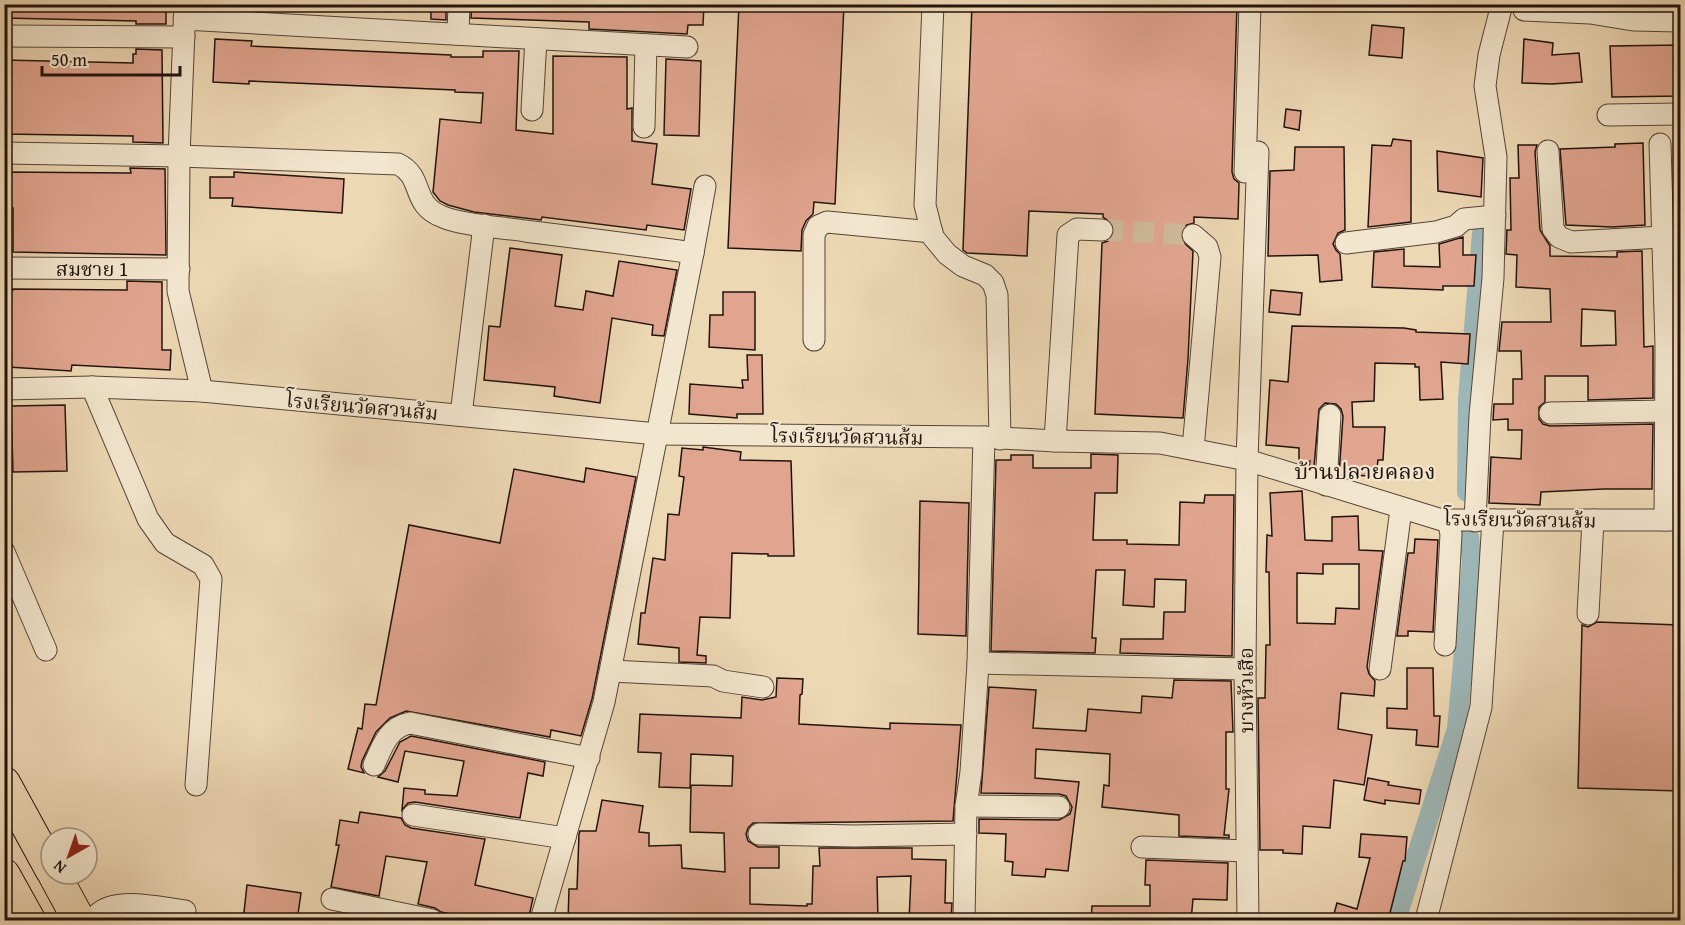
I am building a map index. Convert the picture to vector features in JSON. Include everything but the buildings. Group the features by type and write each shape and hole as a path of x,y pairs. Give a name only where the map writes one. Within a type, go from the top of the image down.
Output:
{"highway":[{"path":"4,783 39,846"},
{"path":"4,875 29,921"},
{"path":"60,886 79,921"}],"street":[{"path":"458,34 459,4"},
{"path":"933,4 925,205 933,237 946,254 963,266 985,274 993,283 997,295 992,438 971,772 966,806 964,921"},
{"path":"1242,459 1250,4"},
{"path":"1426,921 1481,707 1484,521 1480,415 1493,278 1496,157 1485,86 1489,55 1509,10 1590,13 1633,20 1680,21"},
{"path":"184,20 179,156 178,291 202,391"},
{"path":"4,36 184,20 687,47"},
{"path":"532,110 536,39"},
{"path":"644,127 646,45"},
{"path":"1608,115 1680,114"},
{"path":"1660,144 1671,211 1663,237 1673,346 1666,411 1673,520"},
{"path":"1548,151 1554,229 1559,237 1571,242 1663,237"},
{"path":"1242,459 1258,152"},
{"path":"4,153 179,156 398,164 408,169 429,210 444,218 693,253"},
{"path":"542,921 611,671 705,186"},
{"path":"1346,243 1436,232 1456,226 1464,219 1495,216"},
{"path":"814,340 814,235 818,226 827,222 932,232"},
{"path":"461,415 484,225"},
{"path":"1055,441 1068,235 1077,229 1102,230"},
{"path":"1193,235 1207,247 1210,257 1193,449"},
{"name":"สมชาย 1","path":"4,268 179,269"},
{"path":"92,387 148,519 165,543 203,565 211,579 196,785"},
{"name":"โรงเรียนวัดสวนส้ม","path":"4,389 92,387 202,391 657,434 992,438 1160,443 1242,459 1442,520 1673,520"},
{"path":"1550,413 1666,411"},
{"path":"1326,485 1330,415"},
{"name":"บางหัวเสือ","path":"1242,459 1248,921"},
{"path":"1380,669 1401,509"},
{"path":"1445,645 1451,534 1448,520"},
{"path":"1588,614 1593,520"},
{"path":"4,552 46,650"},
{"path":"978,663 1245,669"},
{"path":"611,671 713,676 723,681 763,687"},
{"path":"374,765 386,739 401,724 410,723 588,758"},
{"path":"966,806 1059,807"},
{"path":"413,815 565,838"},
{"path":"759,834 854,836 966,834"},
{"path":"1142,848 1247,850"},
{"path":"332,899 432,921"},
{"path":"96,921 97,915 110,906 127,904 185,911"}],"waterway":[{"path":"1467,492 1468,399 1482,233"},
{"path":"1396,920 1457,729 1472,562 1469,537"}],"tunnel":[{"path":"1102,230 1193,235"}],"district":[{"name":"บ้านปลายคลอง","path":"1365,471"}]}
